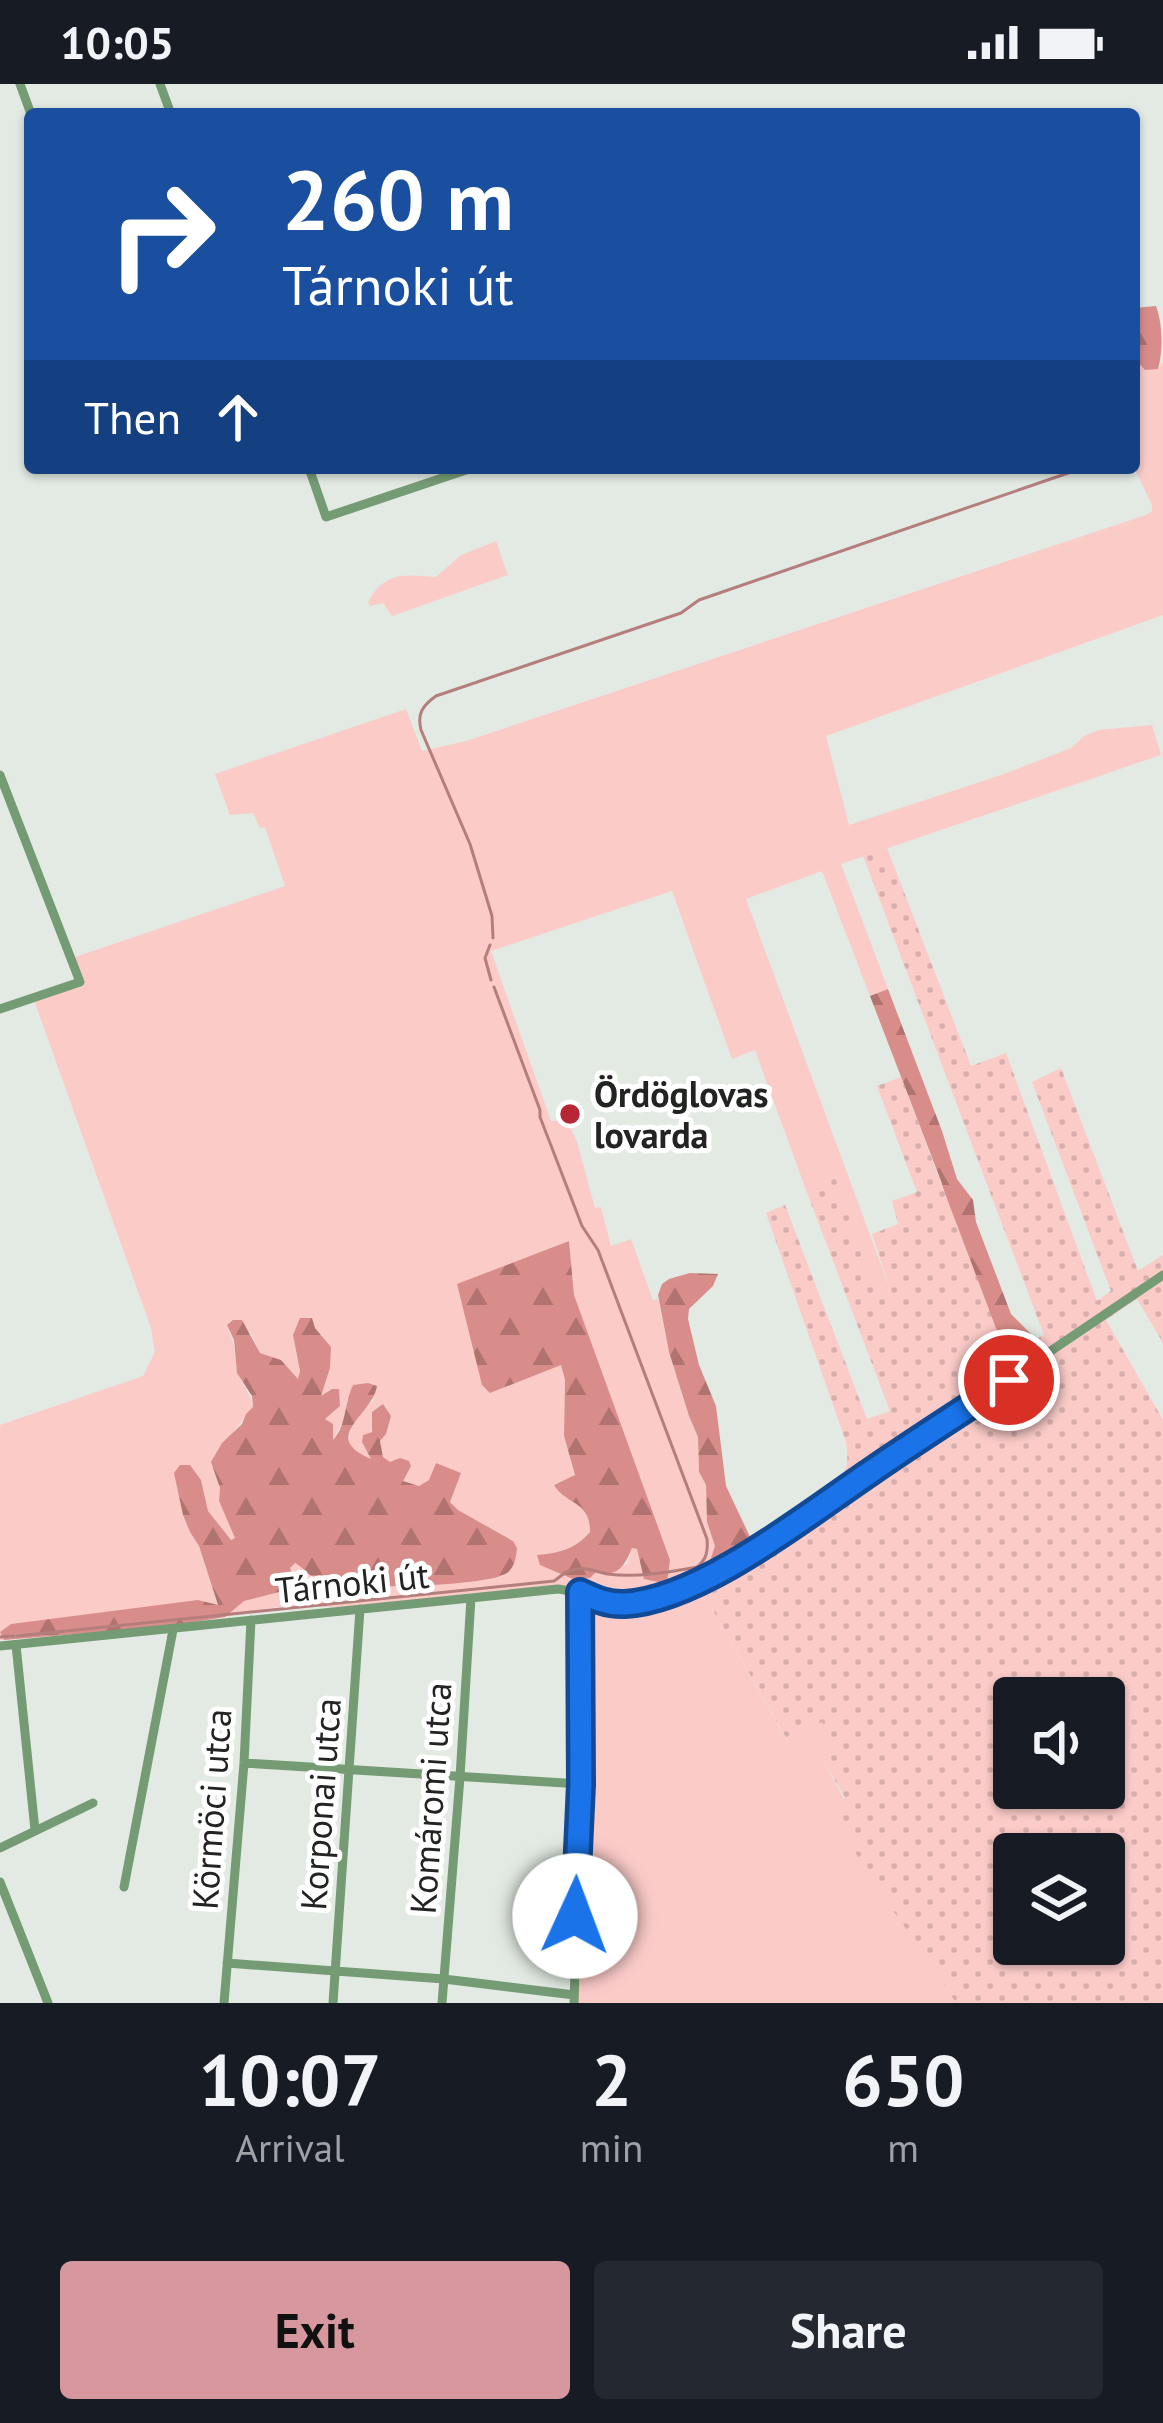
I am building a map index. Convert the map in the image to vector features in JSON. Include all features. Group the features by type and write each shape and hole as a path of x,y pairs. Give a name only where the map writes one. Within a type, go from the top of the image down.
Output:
{"street":[{"path":"311,474 326,517 454,474"},
{"path":"0,775 80,982 0,1010"},
{"name":"Tárnoki út","path":"0,1646 558,1589 597,1600 644,1601 703,1579 761,1547 1163,1275"},
{"path":"227,1963 444,1979 574,1999 581,1784 580,1592"},
{"name":"Komáromi utca","path":"442,2003 471,1598"},
{"name":"Korponai utca","path":"333,2003 360,1609"},
{"name":"Körmöci utca","path":"224,2003 251,1620"},
{"path":"124,1887 173,1630"},
{"path":"16,1645 35,1830"},
{"path":"244,1763 581,1784"},
{"path":"0,1848 93,1803"},
{"path":"0,1882 48,2003"}],"shaded area":[{"path":"1140,361 1158,369 1163,362 1163,615 826,736 849,825 1004,774 1071,748 1099,730 1152,725 1161,755 841,864 888,989 870,996 822,871 746,899 890,1289 877,1295 835,1177 806,1190 755,1050 732,1059 672,891 491,951 551,1121 567,1120 611,1246 631,1239 653,1300 658,1299 669,1352 698,1437 699,1472 706,1485 707,1521 715,1546 710,1561 692,1571 694,1577 788,1742 822,1721 836,1746 821,1756 956,2003 575,2003 586,1593 564,1589 340,1607 277,1607 225,1617 243,1601 291,1589 289,1567 295,1563 332,1584 410,1587 504,1576 513,1541 450,1502 460,1473 436,1463 429,1480 419,1486 402,1481 410,1466 383,1457 380,1441 391,1416 374,1424 362,1442 371,1460 350,1447 352,1426 375,1399 347,1399 345,1417 332,1442 325,1419 340,1406 339,1389 320,1398 328,1352 315,1328 297,1327 293,1335 299,1380 281,1360 260,1353 250,1332 228,1330 238,1375 253,1407 215,1470 219,1501 236,1538 231,1540 208,1511 201,1480 180,1495 183,1515 199,1545 218,1606 11,1624 0,1632 0,1425 143,1376 155,1352 151,1328 34,1000 76,982 69,959 285,886 265,827 260,828 253,813 230,815 215,774 406,709 422,751 466,741 1146,515 1152,505 1137,474","holes":["569,1241 574,1295 637,1549 632,1548 627,1564 596,1572 538,1555 566,1549 590,1532 582,1508 555,1484 575,1476 564,1436 561,1364 490,1393 457,1285"]},
{"path":"496,541 508,575 392,616 383,603 370,606 368,602 388,580 436,577 461,555"},
{"path":"887,848 971,1066 1006,1053 1097,1301 1111,1291 1032,1082 1061,1068 1138,1271 1163,1255 1163,1343 1137,1299 1106,1320 1163,1420 1163,2003 956,2003 860,1860 834,1811 845,1798 821,1756 836,1746 822,1722 789,1743 694,1577 738,1555 751,1539 839,1479 847,1462 846,1442 766,1213 785,1205 867,1419 890,1411 806,1190 835,1177 877,1294 890,1289 872,1234 898,1224 892,1201 917,1192 877,1086 901,1077 999,1336 990,1344 1004,1379 1031,1361 1029,1354 1040,1347 1036,1339 1044,1335 863,856"}],"green space":[{"path":"1156,306 1161,330 1158,369 1145,370 1140,365 1140,307"},
{"path":"888,989 957,1179 973,1200 976,1222 1011,1314 1040,1347 1031,1361 1004,1379 941,1181 870,996"},
{"path":"569,1241 574,1295 670,1560 667,1584 644,1579 637,1549 632,1548 620,1569 596,1572 590,1578 573,1579 540,1565 537,1555 566,1549 590,1532 586,1514 554,1485 575,1475 564,1436 561,1365 490,1393 482,1385 457,1284"},
{"path":"690,1273 718,1274 713,1286 689,1309 688,1319 699,1365 716,1406 726,1486 751,1539 726,1562 694,1577 692,1571 710,1561 715,1546 707,1522 706,1485 699,1472 698,1437 669,1352 658,1295 669,1279"},
{"path":"300,1318 312,1318 331,1347 321,1396 339,1389 340,1406 325,1419 333,1424 333,1440 353,1385 377,1386 349,1434 349,1443 371,1459 363,1435 372,1432 372,1412 383,1404 391,1416 380,1441 383,1457 390,1462 409,1461 403,1481 419,1486 429,1480 436,1463 461,1473 450,1502 513,1541 517,1548 510,1571 472,1582 353,1586 317,1580 295,1563 290,1568 296,1584 291,1589 244,1601 225,1617 4,1640 0,1632 11,1624 198,1600 218,1605 199,1546 183,1515 174,1473 180,1465 190,1465 201,1480 208,1511 231,1540 235,1538 219,1501 211,1462 253,1407 252,1396 237,1373 234,1340 227,1325 242,1320 260,1353 281,1360 298,1379 293,1335"}],"waterway":[{"path":"493,938 492,916 470,844 421,730 420,715 431,700 681,613 699,600 1065,474"},
{"path":"490,945 485,958 491,980"},
{"path":"17,1636 554,1581 579,1569 653,1574 697,1567 703,1561 707,1539 598,1250 582,1226 494,987"},
{"path":"0,1637 14,1636"}],"place":[{"name":"Ördöglovas lovarda","path":"570,1114"}],"route":[{"path":"575,1916 581,1784 580,1592 611,1604 626,1604 703,1579 761,1547 1009,1380"}]}
